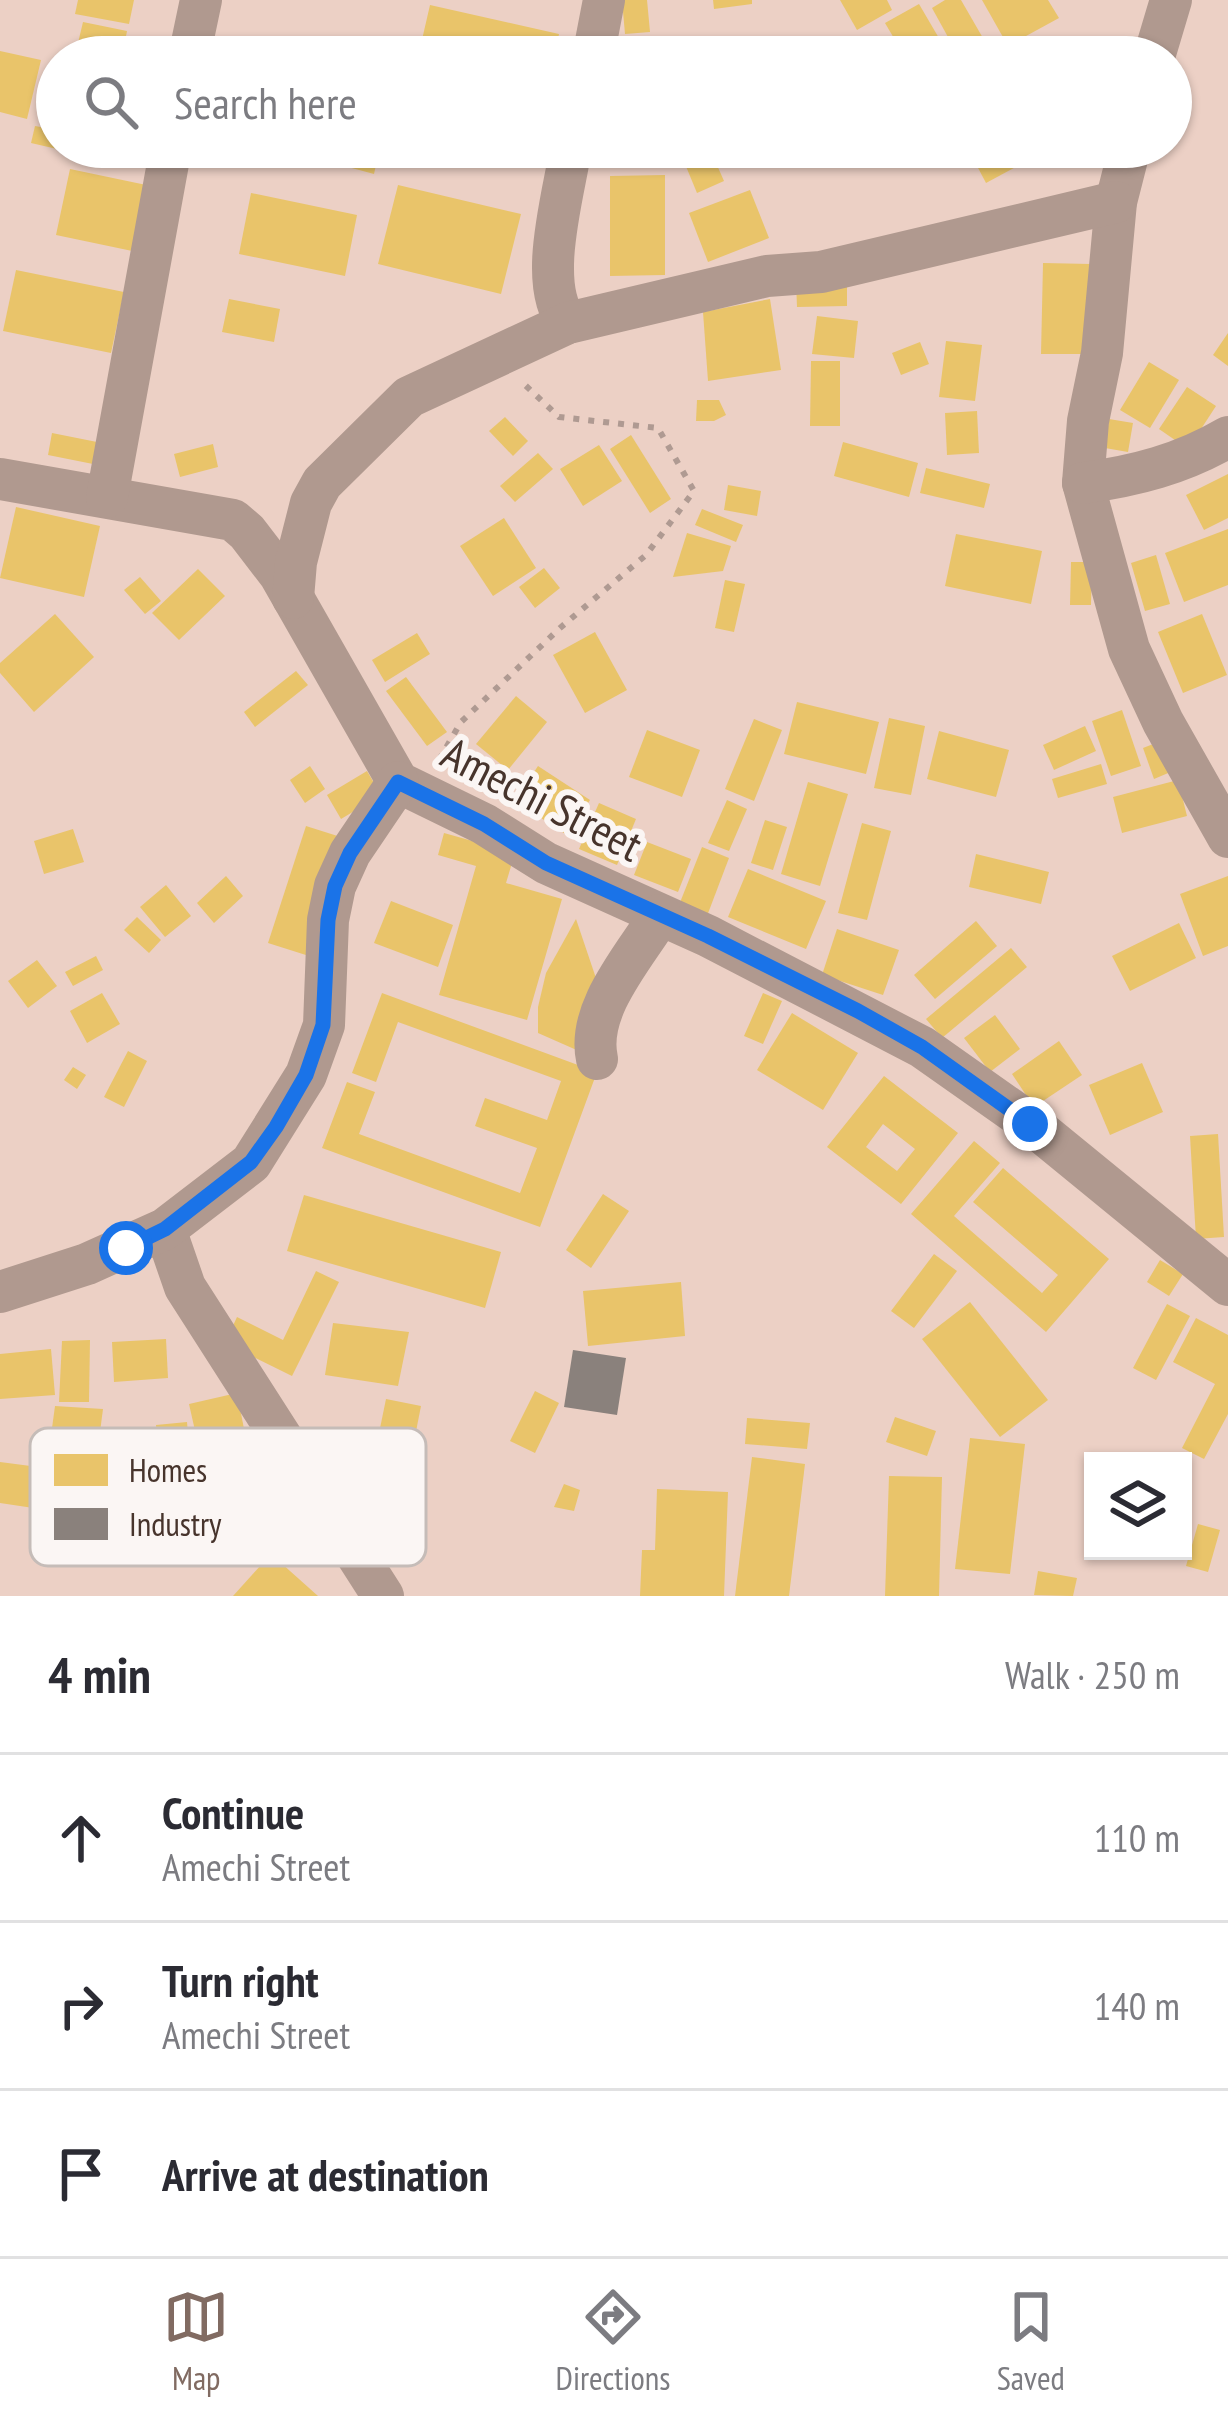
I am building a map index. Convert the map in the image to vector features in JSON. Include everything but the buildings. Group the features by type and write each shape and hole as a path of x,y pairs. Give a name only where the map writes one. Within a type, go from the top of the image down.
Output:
{"street":[{"path":"193,36 201,0"},
{"path":"597,36 604,0"},
{"path":"107,497 167,168"},
{"path":"568,168 552,274 556,305 568,323"},
{"path":"1125,168 1116,202 1102,353 1088,421 1083,483 1129,649 1163,722 1223,816"},
{"path":"293,598 296,562 311,502 322,483 409,397 568,323 767,276 821,272 1116,202"},
{"path":"1083,483 1136,476 1199,455 1228,437"},
{"path":"0,479 233,520 247,532 293,598 409,788"},
{"name":"Amechi Street","path":"0,1292 87,1264 165,1229 251,1162 306,1075 323,1025 328,920 335,886 350,853 409,788 484,824 546,863 858,1011 922,1047 1030,1124 1228,1285"},
{"path":"597,1059 592,1040 602,1008 659,915"},
{"path":"165,1229 184,1287 275,1428"},
{"path":"364,1566 383,1596"}],"path":[{"path":"409,788 461,722 646,555 694,491 658,428 559,417 496,357"}],"route":[{"path":"126,1248 165,1229 230,1180 251,1162 276,1127 306,1075 323,1025 328,920 335,886 350,853 398,782 484,824 546,863 858,1011 974,1081 1030,1124"}]}
